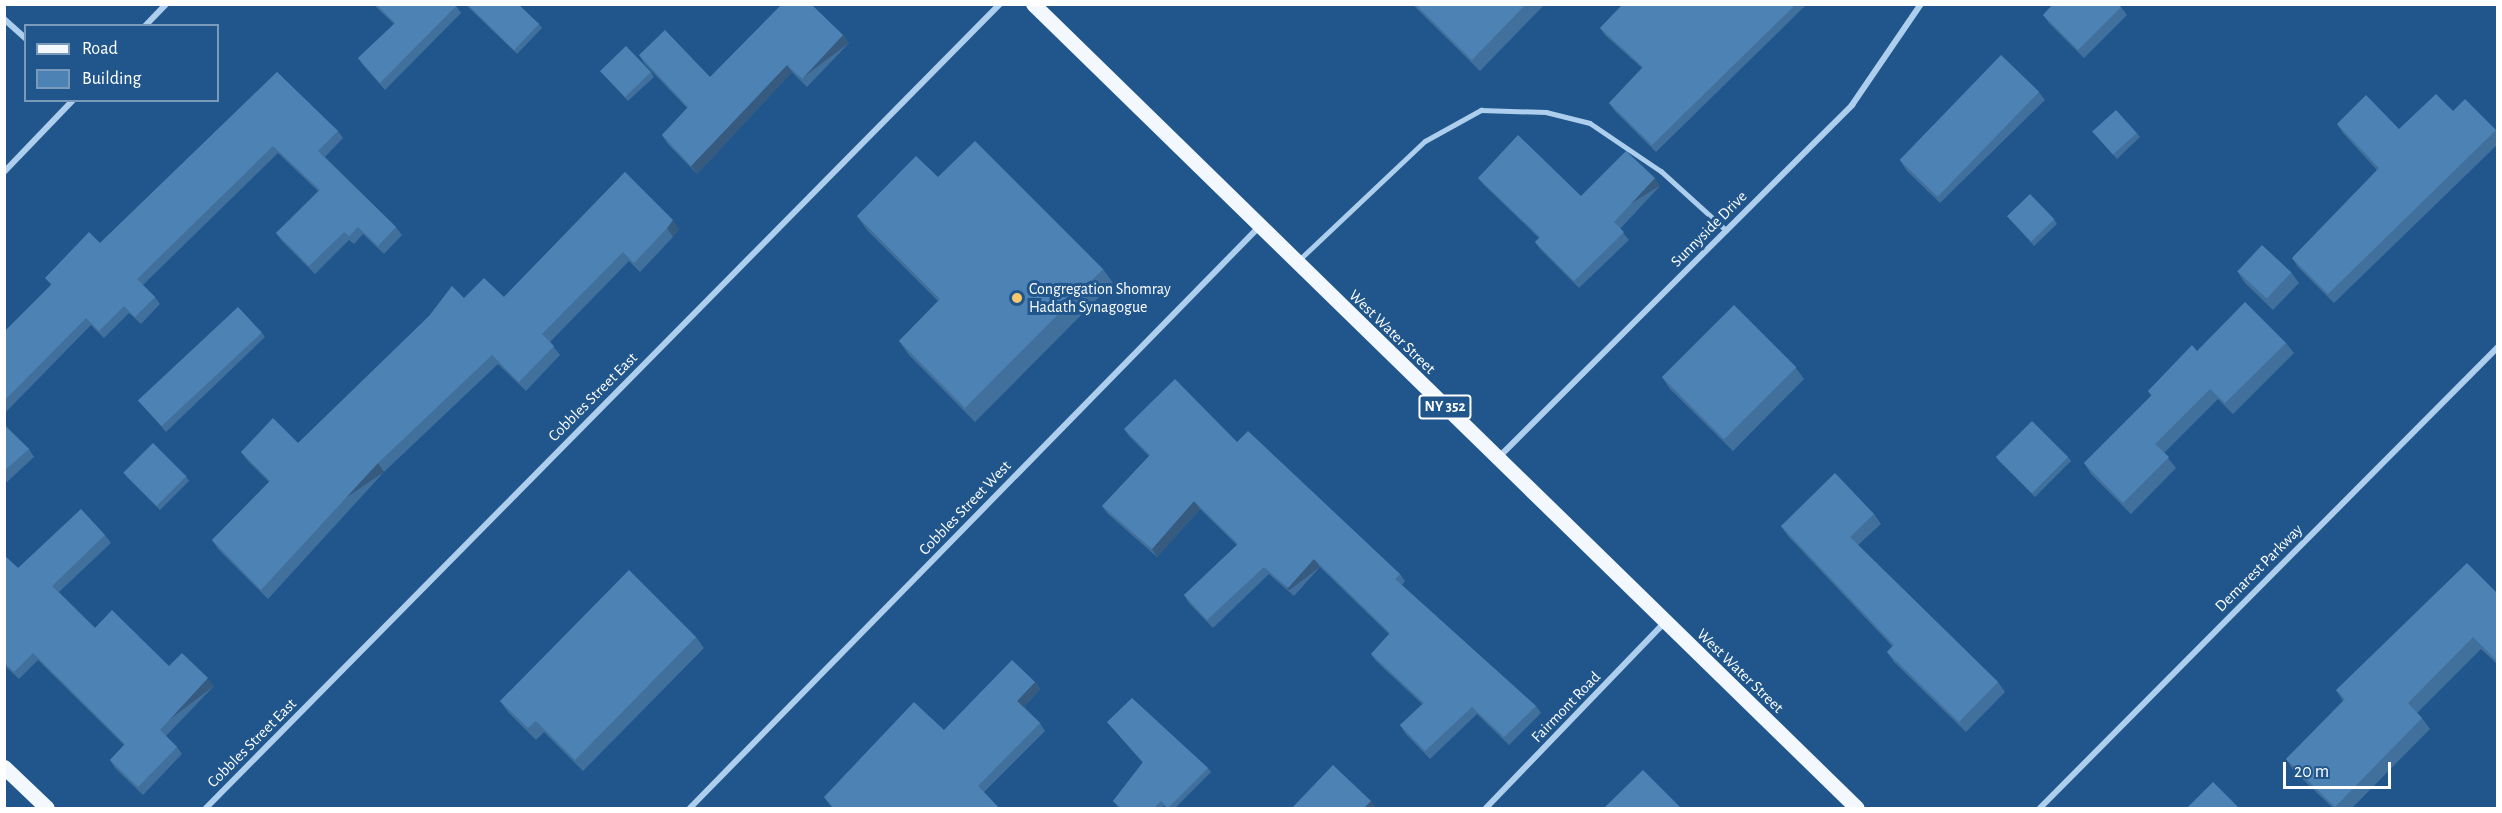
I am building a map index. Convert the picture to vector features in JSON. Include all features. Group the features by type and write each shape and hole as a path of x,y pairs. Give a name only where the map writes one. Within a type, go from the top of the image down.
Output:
{"main road":[{"name":"West Water Street","path":"1033,4 1295,264 1499,458 1857,808"},
{"path":"4,767 47,808"}],"street":[{"path":"147,24 166,4"},
{"name":"Cobbles Street East","path":"206,808 1000,4"},
{"name":"Sunnyside Drive","path":"1499,458 1852,105 1921,4"},
{"path":"4,19 24,37"},
{"path":"4,172 71,102"},
{"name":"Cobbles Street West","path":"690,808 1259,226"},
{"name":"Demarest Parkway","path":"2040,808 2498,347"},
{"name":"Fairmont Road","path":"1486,808 1665,622"}],"lane":[{"path":"1295,264 1425,141 1481,110 1546,112 1590,123 1661,171 1726,230"}],"building":[{"path":"376,4 455,4 456,6 380,83 358,58 395,23"},
{"path":"467,4 518,4 539,24 514,50"},
{"path":"782,4 811,4 843,35 802,79 787,65 691,166 662,135 688,107 639,55 665,30 710,77"},
{"path":"1415,4 1526,4 1472,60"},
{"path":"1623,4 1796,4 1652,145 1609,103 1643,67 1600,28"},
{"path":"2053,4 2119,4 2121,7 2078,50 2043,15"},
{"path":"626,46 651,72 625,97 600,71"},
{"path":"2001,55 2039,92 1938,197 1900,160"},
{"path":"277,72 338,131 318,151 396,227 378,246 358,227 349,236 344,232 309,266 276,233 320,190 273,146 137,279 155,297 135,317 124,306 99,331 86,318 4,401 4,332 52,284 45,278 89,232 100,243"},
{"path":"2436,94 2453,111 2465,99 2496,130 2328,294 2292,258 2379,168 2337,124 2366,95 2399,129"},
{"path":"2116,110 2137,133 2113,154 2092,131"},
{"path":"1518,135 1581,196 1626,151 1655,178 1614,222 1624,232 1574,281 1535,242 1540,237 1478,178"},
{"name":"Congregation Shomray Hadath Synagogue","path":"975,141 1103,269 965,408 899,341 940,299 857,216 916,156 938,177"},
{"path":"625,172 673,220 667,228 634,263 623,252 542,334 554,346 519,382 492,355 378,463 261,590 212,540 270,481 241,452 273,418 298,443 429,316 452,286 464,298 484,278 504,297"},
{"path":"2030,194 2054,219 2031,241 2007,216"},
{"path":"2262,245 2291,272 2267,299 2237,271"},
{"path":"2245,302 2286,343 2225,403 2210,389 2155,444 2169,457 2123,503 2084,463 2152,395 2148,391 2192,345 2197,351"},
{"path":"1734,305 1796,367 1724,439 1662,377"},
{"path":"238,307 262,333 162,426 138,400"},
{"path":"1175,379 1237,442 1248,431 1400,574 1395,579 1536,706 1504,737 1472,707 1425,751 1400,725 1424,703 1371,654 1390,633 1314,559 1288,588 1264,567 1207,620 1184,595 1238,544 1194,501 1152,549 1102,506 1150,455 1124,429"},
{"path":"2032,421 2068,457 2032,493 1996,457"},
{"path":"4,425 29,449 4,471"},
{"path":"153,443 186,476 157,506 123,473"},
{"path":"1835,473 1874,514 1850,537 1998,682 1959,722 1887,652 1894,645 1781,526"},
{"path":"81,509 105,535 52,586 95,628 112,610 169,666 182,653 208,678 160,730 177,747 138,787 110,760 125,744 33,653 14,672 4,662 4,555 18,568"},
{"path":"2467,563 2498,594 2498,662 2473,637 2408,703 2422,718 2335,807 2286,759 2345,699 2336,690"},
{"path":"629,570 696,637 575,760 536,721 528,728 500,701"},
{"path":"1012,660 1035,682 1017,701 1040,723 978,786 999,808 834,808 824,797 914,702 944,730"},
{"path":"1132,698 1208,768 1168,808 1161,801 1154,808 1121,808 1113,801 1143,762 1107,722"},
{"path":"1333,765 1371,801 1364,808 1292,808"},
{"path":"1643,770 1681,808 1604,808"},
{"path":"2213,782 2239,808 2187,808"}],"place":[{"name":"Congregation Shomray Hadath Synagogue","path":"1017,298"}]}
